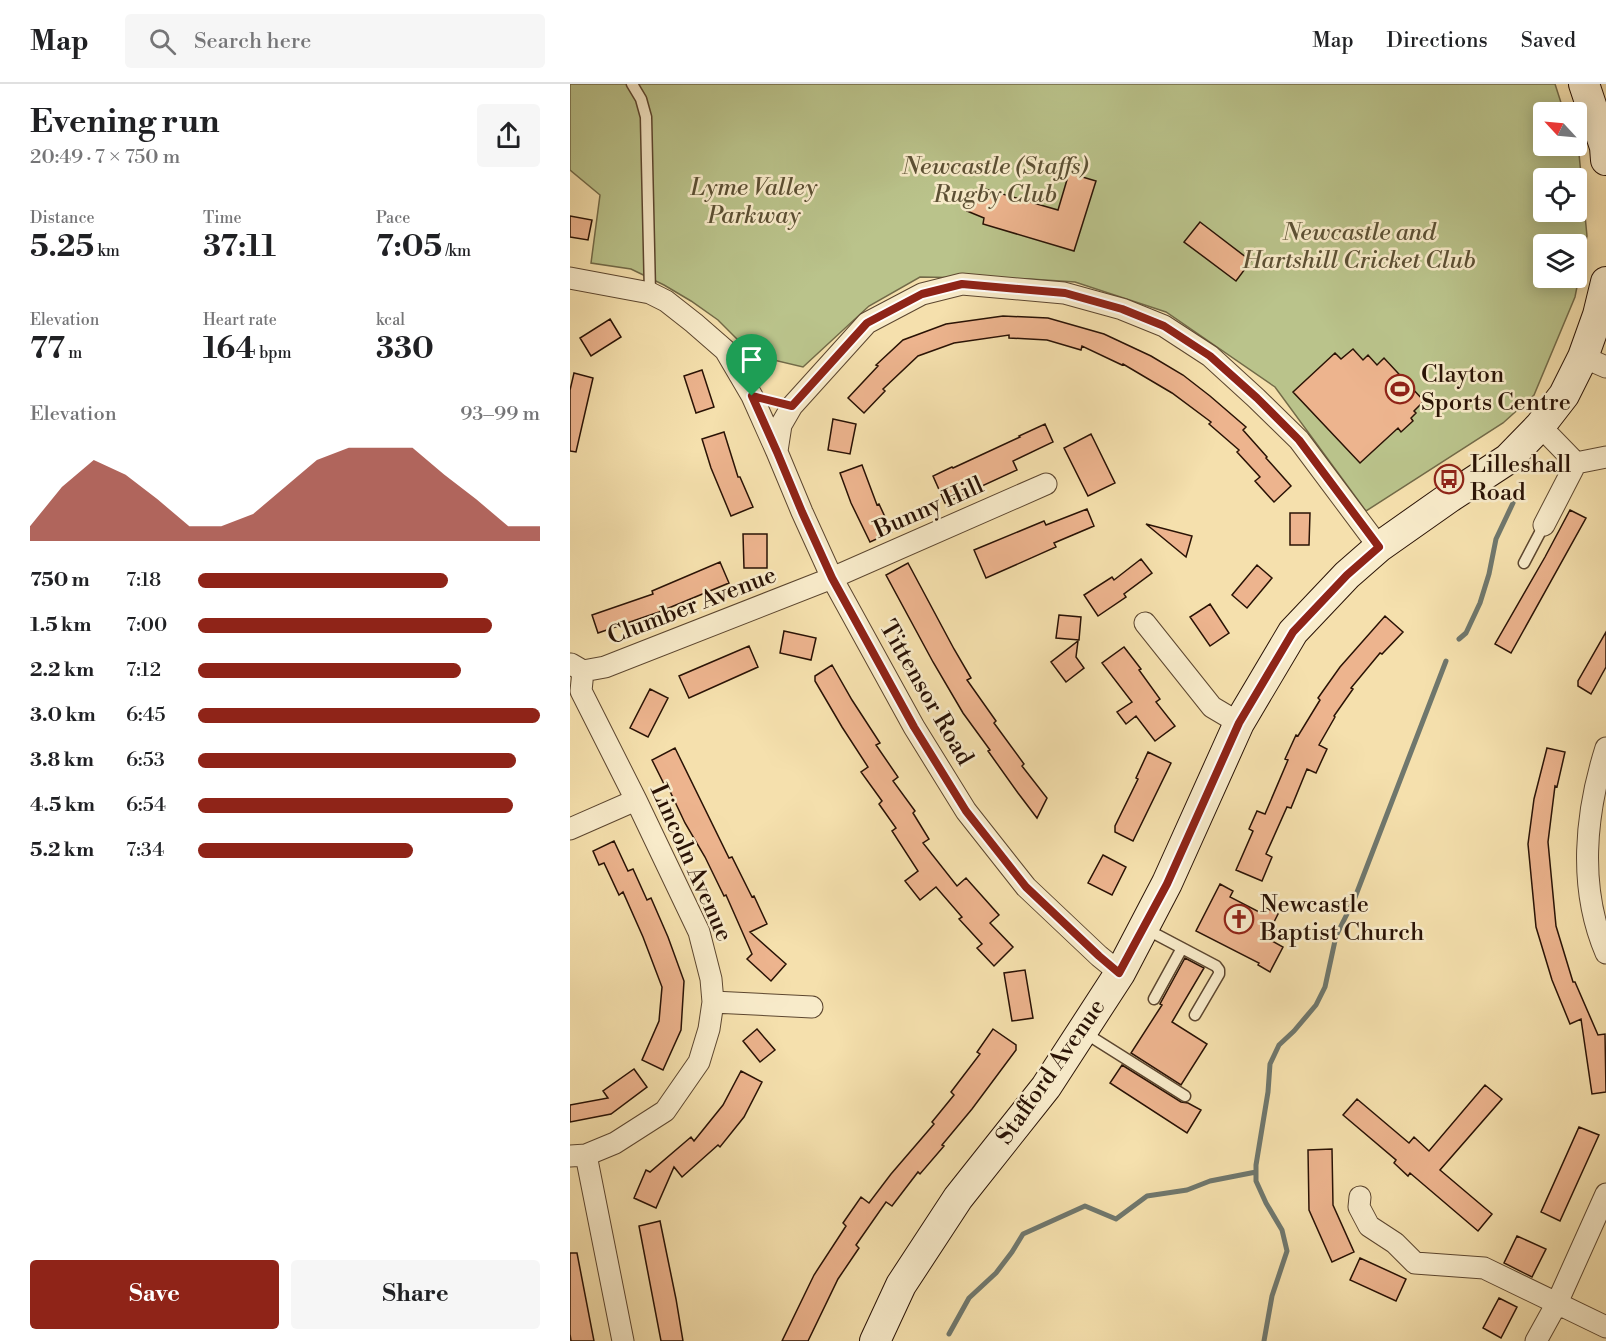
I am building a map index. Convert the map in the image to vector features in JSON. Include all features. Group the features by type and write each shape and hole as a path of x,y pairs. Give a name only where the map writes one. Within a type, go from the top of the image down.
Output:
{"street":[{"path":"1584,84 1605,147 1606,160"},
{"path":"570,278 650,292"},
{"name":"Stafford Avenue","path":"875,1341 901,1285 958,1198 1046,1087 1119,973 1190,834 1239,723 1293,632 1347,575 1379,547 1508,459 1540,426 1564,395 1595,362 1598,315 1606,282"},
{"path":"777,452 781,425 792,406 867,323 922,294 962,284 1065,293 1122,309 1164,326 1210,356 1299,440 1379,547"},
{"name":"Tittensor Road","path":"650,292 675,308 725,350 752,396 832,578 914,727 966,811 1026,887 1119,973"},
{"path":"752,396 792,406"},
{"path":"1540,426 1576,464"},
{"path":"1544,525 1576,464 1606,457"},
{"name":"Bunny Hill","path":"832,578 1046,484"},
{"name":"Clumber Avenue","path":"576,667 605,667 832,578"},
{"path":"1144,623 1212,707 1239,723"},
{"name":"Lincoln Avenue","path":"576,667 580,691 636,800 699,932 711,979 713,1002 709,1029 699,1062 665,1111 615,1143 578,1156"},
{"path":"1606,748 1593,799 1587,876 1598,935 1606,953"},
{"path":"570,829 636,800"},
{"path":"713,1002 812,1007"},
{"path":"578,1156 623,1341"},
{"path":"1536,1341 1557,1303 1606,1194"},
{"path":"1360,1197 1359,1207 1369,1226 1395,1243 1415,1263 1484,1268 1606,1327"}],"lane":[{"path":"633,84 641,99 646,117 650,292"},
{"path":"1524,563 1544,525"},
{"path":"1143,928 1216,966 1219,970 1219,974 1195,1015"},
{"path":"1154,999 1182,948"},
{"path":"1082,1031 1185,1096"}],"green space":[{"path":"570,84 1555,84 1561,102 1533,102 1533,156 1579,156 1580,168 1533,168 1533,222 1586,222 1587,234 1533,234 1533,288 1577,288 1534,395 1503,423 1366,511 1275,387 1166,312 1075,282 920,277 869,306 803,367 753,355 718,320 664,285 631,269 591,263 600,195 570,170"}],"building":[{"path":"1069,173 1096,181 1074,251 983,224 984,218 967,211 972,193 983,196 985,189 1058,210"},
{"path":"570,216 592,220 588,240 570,237"},
{"path":"1200,222 1251,261 1236,281 1184,242"},
{"path":"1003,316 1048,318 1104,334 1151,356 1183,375 1246,427 1243,430 1291,486 1274,502 1255,481 1260,477 1237,452 1239,450 1209,424 1211,422 1172,393 1123,364 1082,346 1081,350 1047,340 1009,338 1009,335 954,343 918,356 883,389 885,391 864,413 848,398 878,366 876,365 903,340 946,324"},
{"path":"610,319 621,337 591,356 580,338"},
{"path":"1353,349 1363,360 1368,355 1377,365 1384,358 1424,401 1414,411 1416,413 1411,418 1413,421 1401,432 1398,428 1360,463 1293,392 1335,353 1341,359"},
{"path":"702,370 714,407 696,413 684,376"},
{"path":"574,373 593,378 576,452 570,451 570,390"},
{"path":"833,419 856,424 850,454 828,450"},
{"path":"1045,424 1053,442 1013,461 1017,470 945,503 933,476"},
{"path":"724,432 738,477 753,507 731,516 702,439"},
{"path":"1091,434 1115,483 1088,496 1064,448"},
{"path":"862,465 877,505 879,504 892,532 870,542 851,503 840,473"},
{"path":"1087,509 1094,526 1054,543 1056,547 986,578 974,550 1044,521 1046,525"},
{"path":"1570,510 1586,518 1511,653 1495,644"},
{"path":"1290,513 1310,513 1309,545 1290,545"},
{"path":"1146,524 1192,536 1186,557"},
{"path":"743,534 767,534 767,568 744,568"},
{"path":"1141,559 1152,573 1124,594 1126,597 1098,616 1084,595 1112,577 1114,580"},
{"path":"720,562 729,583 659,612 598,633 592,615 653,594 652,591"},
{"path":"908,563 971,678 967,680 996,721 994,723 1024,764 1022,766 1047,798 1037,818 963,713 886,575"},
{"path":"1257,565 1272,578 1247,608 1232,595"},
{"path":"1210,604 1229,633 1210,646 1190,617"},
{"path":"1059,615 1081,617 1079,640 1056,638"},
{"path":"1385,616 1403,632 1382,654 1380,653 1351,688 1353,689 1334,716 1319,745 1327,749 1316,773 1307,769 1291,808 1287,807 1266,854 1272,857 1262,881 1236,870 1253,831 1249,829 1257,811 1265,814 1296,735 1298,736 1320,700 1318,698 1340,667"},
{"path":"784,631 816,638 811,660 780,653"},
{"path":"1606,632 1606,667 1591,694 1578,686 1578,681"},
{"path":"1078,641 1076,657 1084,668 1066,682 1051,662"},
{"path":"749,646 758,667 689,698 679,676"},
{"path":"1124,647 1160,699 1156,702 1175,726 1155,741 1136,716 1126,724 1117,712 1132,702 1102,663"},
{"path":"832,665 880,743 876,745 898,777 893,781 915,811 913,813 929,839 923,843 957,886 966,878 999,915 990,923 1013,947 994,966 977,948 982,944 959,919 962,917 936,887 920,900 905,881 918,871 892,831 896,828 879,804 882,801 861,772 868,767 815,681 815,676"},
{"path":"650,689 668,698 648,737 630,728"},
{"path":"675,748 729,858 732,857 767,924 750,932 786,964 771,981 747,959 752,954 726,895 724,896 652,760"},
{"path":"1547,748 1565,752 1557,787 1555,786 1548,842 1556,926 1573,982 1575,982 1598,1035 1605,1034 1606,1092 1592,1094 1581,1019 1570,1024 1552,980 1536,927 1528,844 1534,799"},
{"path":"1148,752 1171,763 1133,841 1115,832 1115,826 1138,779 1136,778"},
{"path":"614,841 628,871 633,869 647,900 651,898 684,981 681,1030 663,1070 642,1060 659,1021 662,987 623,892 619,895 604,863 599,865 593,851"},
{"path":"1103,855 1126,867 1112,895 1088,883"},
{"name":"Newcastle Baptist Church","path":"1220,884 1233,891 1230,897 1261,913 1264,907 1278,914 1273,924 1277,932 1272,941 1283,947 1270,972 1258,965 1259,963 1196,931"},
{"path":"1185,958 1204,968 1172,1022 1207,1044 1181,1085 1131,1053 1162,1005 1160,1004"},
{"path":"1025,970 1033,1018 1012,1021 1004,973"},
{"path":"757,1029 775,1050 760,1062 743,1041"},
{"path":"993,1029 1016,1045 1016,1050 942,1145 944,1146 920,1174 918,1172 892,1206 886,1202 856,1245 859,1248 838,1279 808,1341 782,1341 814,1275 846,1226 843,1223 861,1197 869,1203 934,1124 932,1122 954,1095 951,1092 980,1054 977,1052"},
{"path":"1122,1065 1181,1102 1201,1110 1187,1133 1110,1083"},
{"path":"634,1069 647,1087 611,1114 570,1122 570,1105 608,1098 603,1091"},
{"path":"741,1071 762,1082 744,1117 720,1147 718,1145 682,1177 674,1167 656,1208 634,1198 646,1170 650,1172 691,1137 694,1141 723,1105"},
{"path":"1485,1085 1502,1099 1440,1170 1492,1214 1478,1231 1410,1173 1408,1176 1394,1163 1396,1160 1343,1115 1357,1099 1409,1143 1414,1137 1429,1151"},
{"path":"1579,1127 1599,1135 1560,1221 1541,1212"},
{"path":"1332,1149 1333,1205 1354,1252 1332,1262 1309,1210 1308,1150"},
{"path":"660,1221 683,1341 661,1341 639,1226"},
{"path":"1517,1236 1546,1249 1532,1277 1504,1263"},
{"path":"570,1253 577,1253 594,1341 571,1341"},
{"path":"1360,1258 1406,1279 1396,1301 1350,1280"},
{"path":"1499,1298 1517,1307 1501,1338 1483,1328"}],"waterway":[{"path":"1459,639 1466,633 1480,603 1496,539 1513,503"},
{"path":"1264,1341 1272,1296 1287,1251 1282,1230 1256,1181 1256,1165 1268,1092 1270,1064 1279,1045 1316,1005 1325,987 1336,936 1354,900 1446,661"},
{"path":"949,1334 969,1298 996,1273 1023,1234 1085,1206 1116,1219 1147,1196 1187,1190 1210,1181 1256,1172"}],"place":[{"name":"Clayton Sports Centre","path":"1400,389"},
{"name":"Lilleshall Road","path":"1449,479"},
{"name":"Newcastle Baptist Church","path":"1239,919"}],"route":[{"path":"962,284 1065,293 1122,309 1164,326 1210,356 1299,440 1379,547 1347,575 1293,632 1239,723 1167,884 1119,973 1026,887 966,811 914,727 832,578 752,396 792,406 867,323 922,294 962,284"}],"park label":[{"name":"Newcastle (Staffs) Rugby Club","path":"995,181"},
{"name":"Lyme Valley Parkway","path":"754,202"},
{"name":"Newcastle and Hartshill Cricket Club","path":"1359,247"}]}
